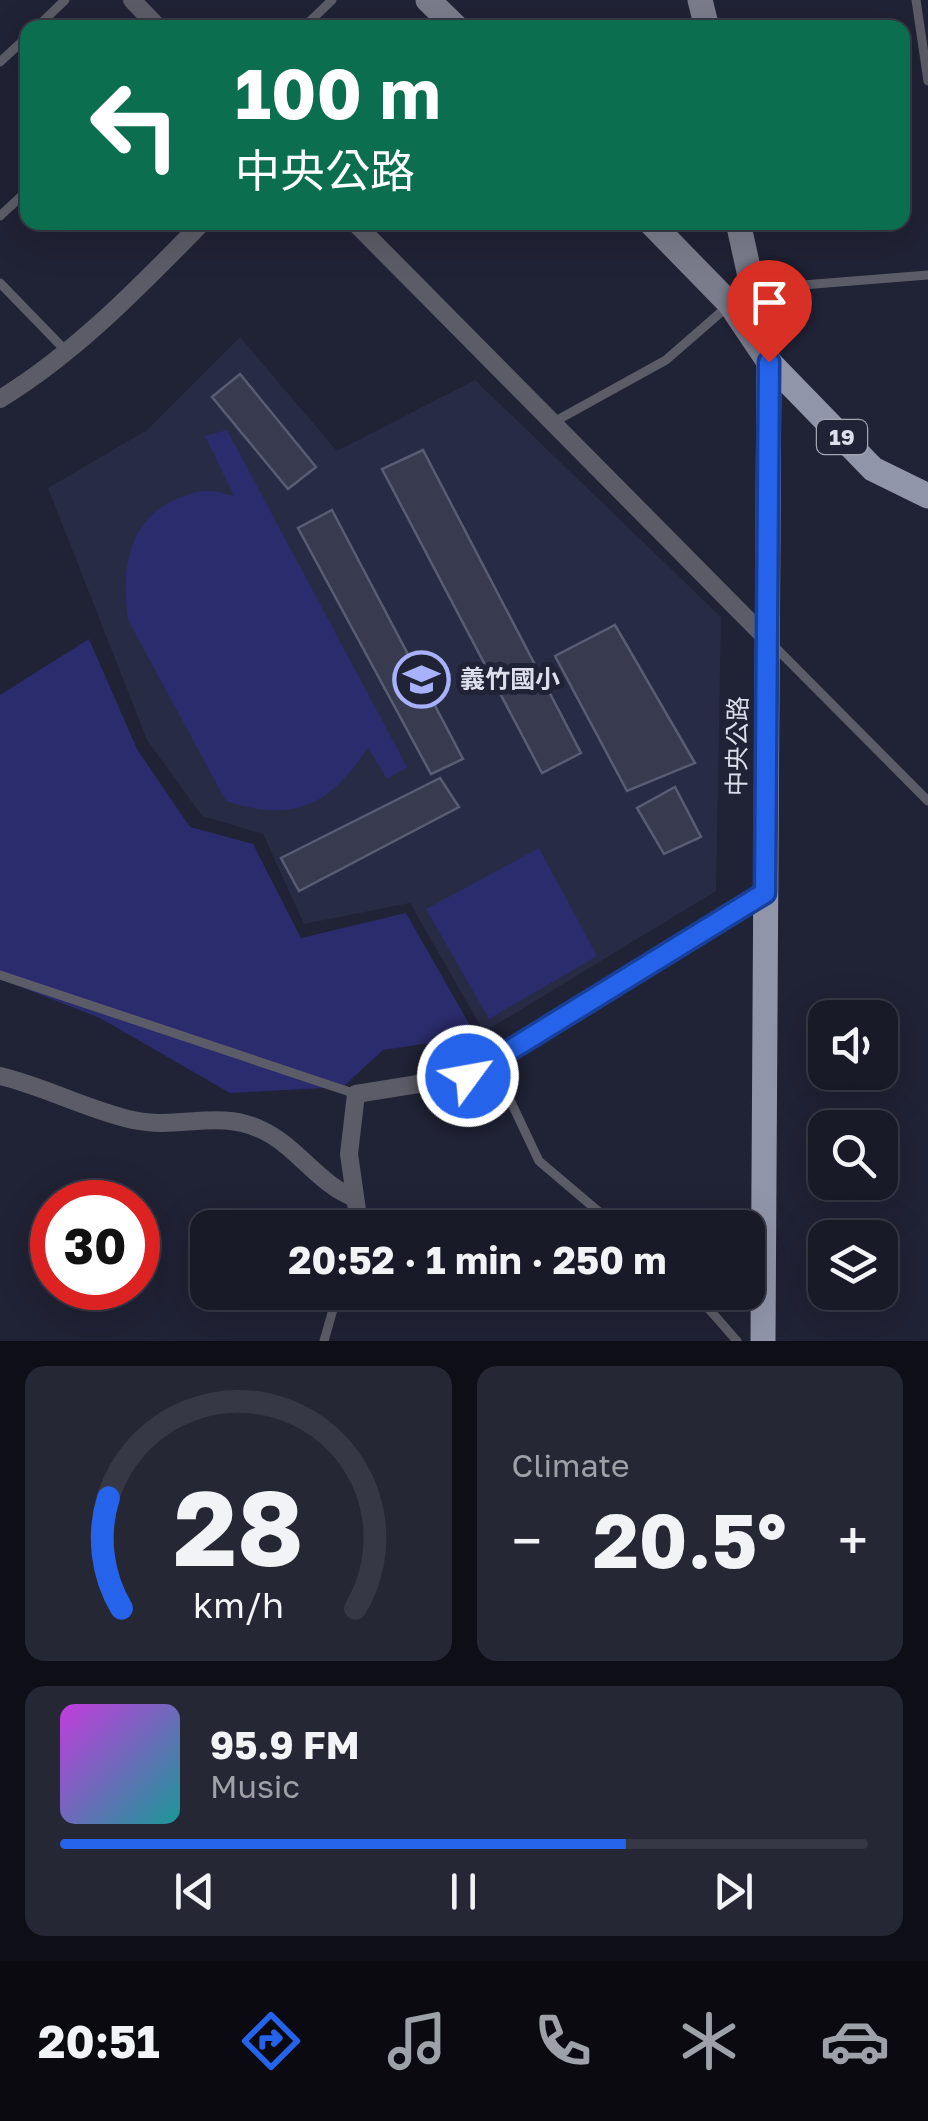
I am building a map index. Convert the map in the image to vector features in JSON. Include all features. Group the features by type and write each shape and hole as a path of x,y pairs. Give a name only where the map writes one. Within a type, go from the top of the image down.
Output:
{"main road":[{"path":"428,0 448,20"},
{"path":"658,230 730,304 769,362"},
{"path":"740,230 769,362"},
{"name":"19","path":"769,362 873,469 928,496"},
{"name":"中央公路","path":"764,1341 769,362"}],"street":[{"path":"132,0 151,20"},
{"path":"0,399 66,352 127,299 195,230"},
{"path":"362,230 768,640"},
{"path":"356,1210 349,1154 356,1094 468,1076 765,893"},
{"path":"0,1076 38,1085 128,1119 166,1126 223,1118 260,1129 294,1148 337,1191 355,1198"}],"lane":[{"path":"44,20 65,0"},
{"path":"311,20 332,0"},
{"path":"916,0 928,81"},
{"path":"0,62 20,43"},
{"path":"0,216 20,197"},
{"path":"552,423 666,360 753,289 928,274"},
{"path":"0,283 66,352"},
{"path":"768,640 928,801"},
{"path":"0,975 356,1094"},
{"path":"492,1060 539,1161 597,1210"},
{"path":"324,1341 333,1310"},
{"path":"710,1310 737,1341"}],"shaded area":[{"name":"義竹國小","path":"240,337 337,451 475,380 721,617 716,891 484,1032 410,903 304,924 263,834 202,816 147,740 48,488 147,430"},
{"path":"227,430 407,767 387,779 368,748 324,796 291,809 271,810 226,801 128,620 127,565 131,548 148,519 162,507 194,493 213,491 234,496 205,436"},
{"path":"89,639 137,749 190,827 253,844 301,938 406,913 476,1036 383,1050 343,1087 230,1093 100,1018 0,979 0,695"},
{"path":"539,848 597,956 489,1019 426,909"}],"building":[{"path":"240,374 316,467 288,489 212,397"},
{"path":"423,450 581,753 542,773 382,469"},
{"path":"332,510 463,759 431,774 298,528"},
{"path":"615,625 695,763 627,791 555,656"},
{"path":"440,778 459,807 299,891 281,858"},
{"path":"675,787 701,837 664,854 637,808"}],"place":[{"name":"義竹國小","path":"421,679"}],"route":[{"path":"468,1076 765,893 769,362"}]}
